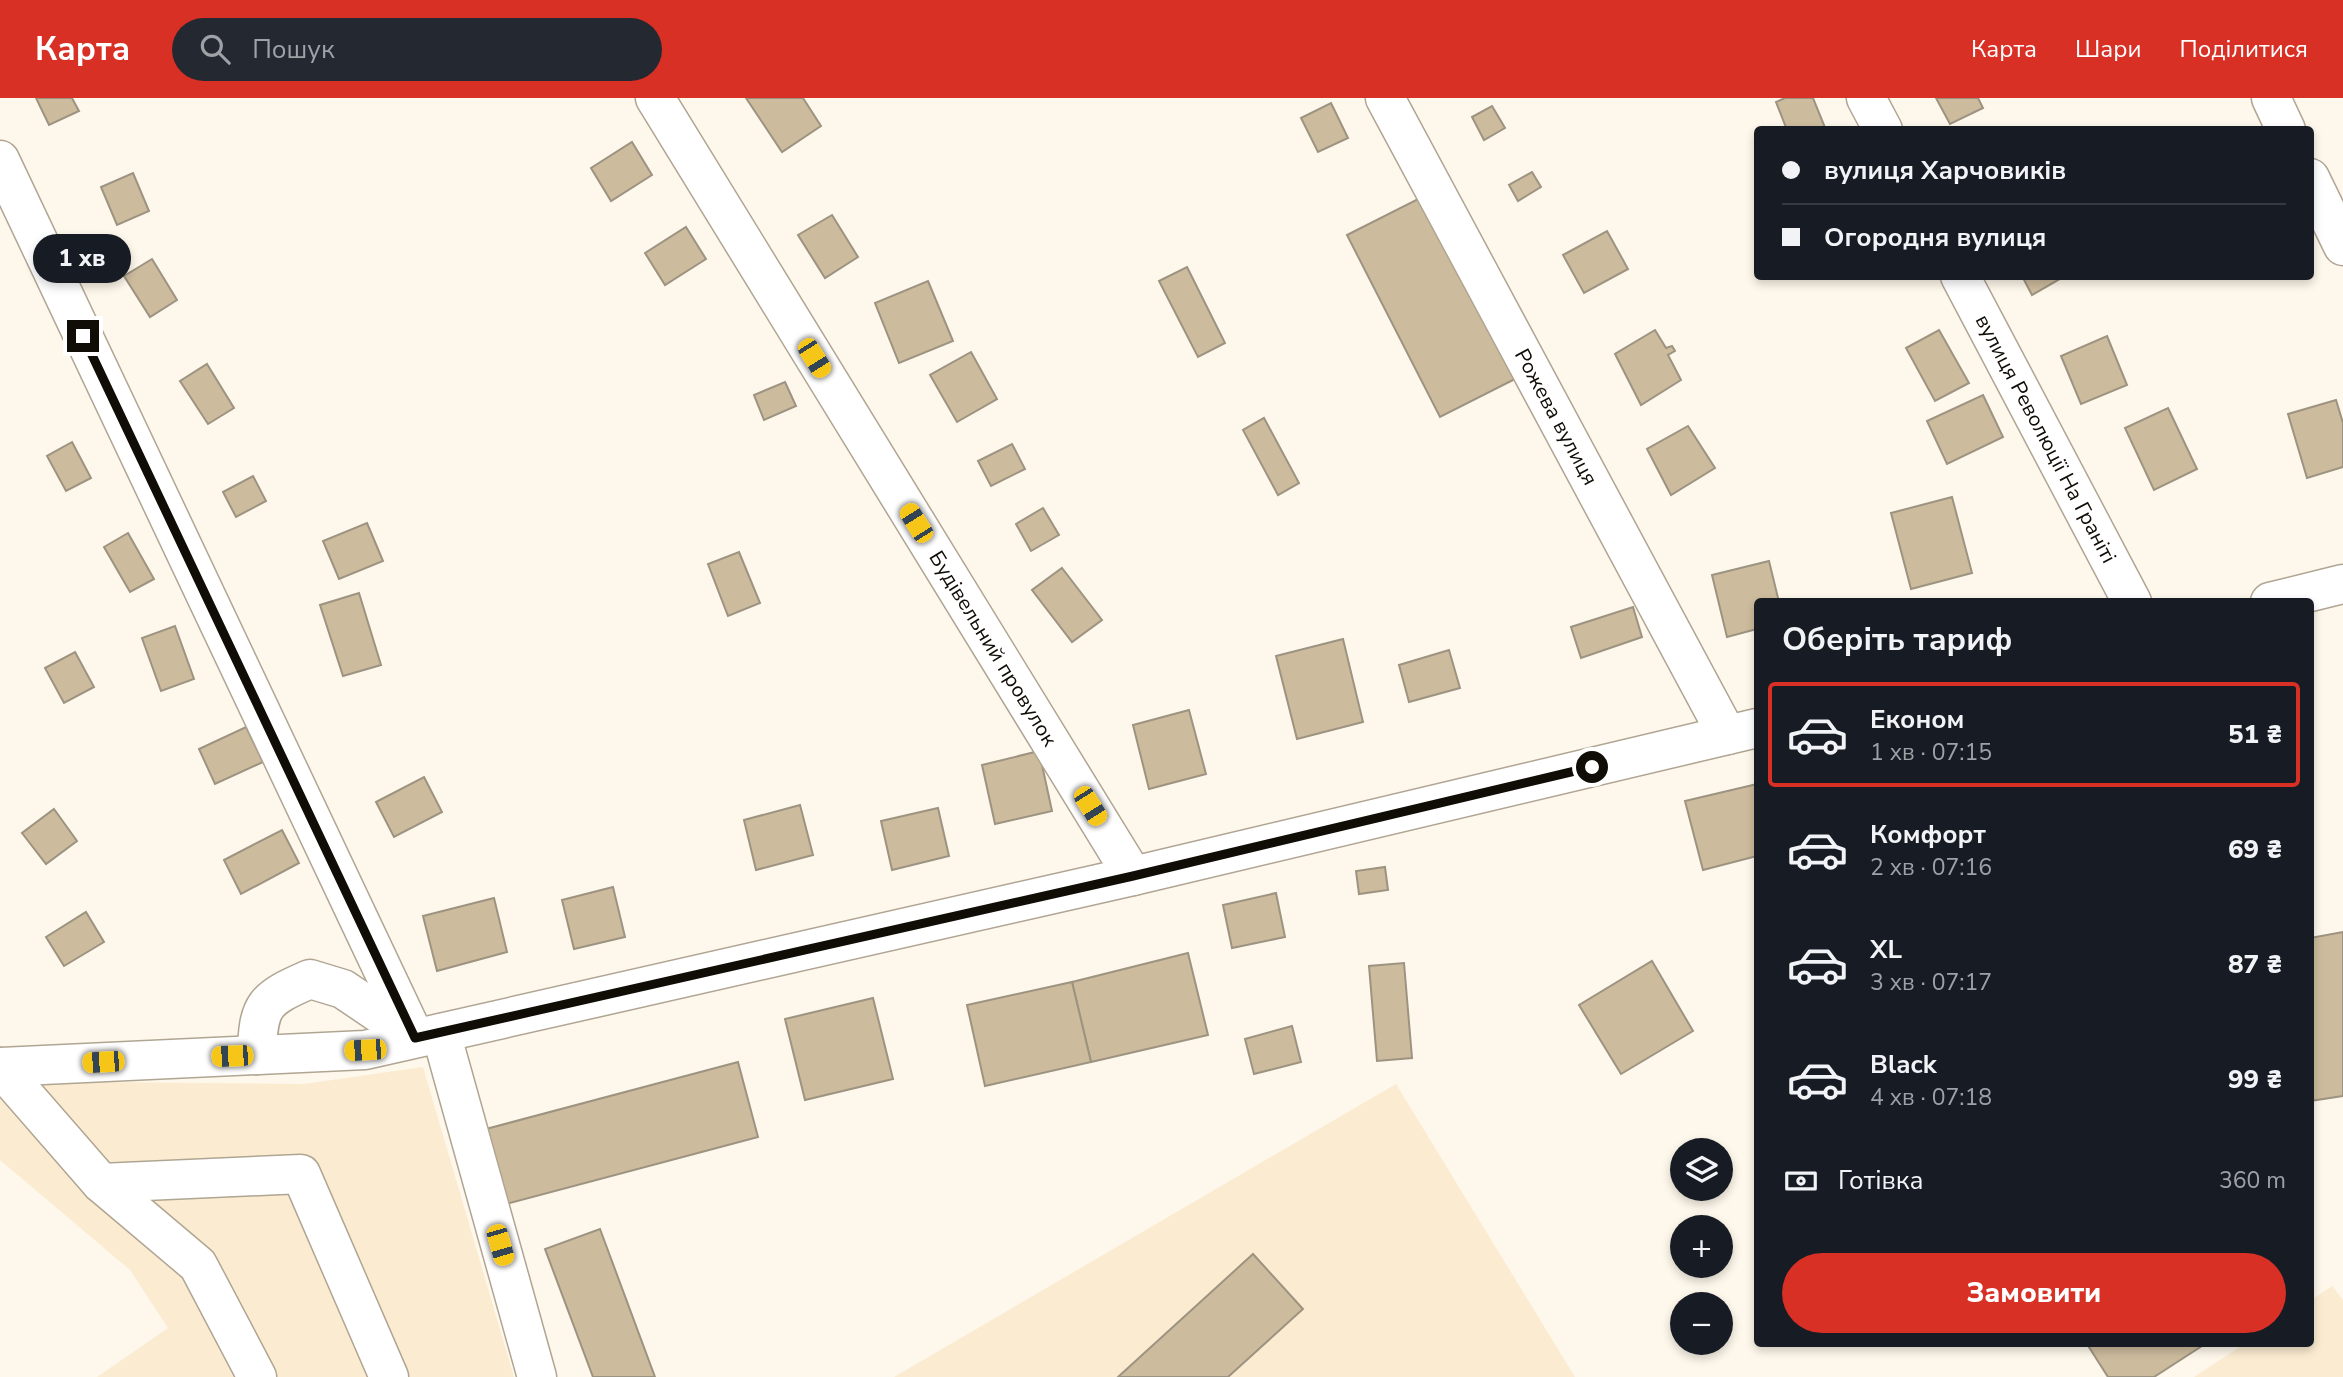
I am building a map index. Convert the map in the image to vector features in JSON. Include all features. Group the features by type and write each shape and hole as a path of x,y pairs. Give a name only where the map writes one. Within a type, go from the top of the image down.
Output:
{"street":[{"name":"Будівельний провулок","path":"655,98 1133,876"},
{"name":"Рожева вулиця","path":"1385,98 1742,731"},
{"path":"1866,98 1881,126"},
{"path":"2271,98 2284,126"},
{"path":"0,160 428,1036 537,1377"},
{"path":"2314,186 2343,246"},
{"name":"вулиця Революції На Граніті","path":"1962,280 2130,598"},
{"path":"2286,598 2343,584"},
{"path":"0,1067 365,1050 1133,876 1742,731"},
{"path":"257,1055 258,1017 278,993 310,979 343,989 428,1036"},
{"path":"0,1067 101,1183 198,1265 257,1377"},
{"path":"101,1183 301,1174 389,1377"}],"shaded area":[{"path":"423,1067 514,1377 97,1377 168,1328 130,1270 0,1160 0,1081 304,1084"},
{"path":"1396,1084 1575,1377 894,1377"},
{"path":"2332,1286 2343,1300 2343,1377 2194,1377 2239,1347 2314,1347 2314,1298"}],"building":[{"path":"36,98 72,98 79,111 49,125"},
{"path":"746,98 803,98 821,126 782,152"},
{"path":"1785,98 1813,98 1824,126 1785,126 1776,102"},
{"path":"1936,98 1978,98 1983,108 1950,124"},
{"path":"1331,103 1348,138 1318,152 1301,118"},
{"path":"1492,106 1505,128 1484,140 1472,117"},
{"path":"632,142 652,175 611,201 591,168"},
{"path":"1532,172 1541,187 1518,201 1509,185"},
{"path":"133,173 149,211 117,225 101,187"},
{"path":"1424,196 1517,378 1440,417 1347,235"},
{"path":"832,215 858,257 825,278 798,235"},
{"path":"686,227 706,259 665,285 645,253"},
{"path":"1607,231 1628,269 1584,293 1563,255"},
{"path":"152,259 177,300 150,317 124,276"},
{"path":"1187,267 1225,343 1198,357 1159,281"},
{"path":"2024,280 2058,280 2032,295"},
{"path":"928,281 953,341 899,363 875,303"},
{"path":"1655,330 1666,348 1672,346 1675,351 1668,355 1681,380 1641,405 1615,354"},
{"path":"1939,330 1969,383 1935,401 1906,348"},
{"path":"2107,336 2127,385 2081,404 2061,356"},
{"path":"971,352 997,399 957,422 930,375"},
{"path":"207,364 234,408 208,424 180,381"},
{"path":"785,382 796,406 764,420 754,395"},
{"path":"1983,395 2003,437 1947,464 1927,421"},
{"path":"2336,400 2343,423 2343,467 2307,478 2288,414"},
{"path":"2168,408 2197,469 2154,490 2125,428"},
{"path":"1264,418 1299,483 1278,495 1243,430"},
{"path":"1688,426 1715,468 1671,495 1647,449"},
{"path":"72,442 91,478 66,491 47,456"},
{"path":"1012,444 1025,469 991,486 978,461"},
{"path":"253,476 266,501 236,517 223,492"},
{"path":"1952,497 1972,573 1911,589 1891,513"},
{"path":"1043,508 1059,535 1031,551 1016,524"},
{"path":"367,523 383,561 339,579 323,541"},
{"path":"128,533 154,579 130,592 104,547"},
{"path":"739,552 760,603 728,616 708,564"},
{"path":"1769,561 1778,598 1754,598 1754,630 1727,637 1712,575"},
{"path":"1062,568 1102,620 1072,642 1032,590"},
{"path":"359,593 381,665 343,676 320,605"},
{"path":"1633,607 1642,637 1581,658 1571,627"},
{"path":"175,626 194,679 161,691 142,638"},
{"path":"1343,639 1363,722 1297,739 1276,656"},
{"path":"1449,650 1460,688 1409,702 1399,665"},
{"path":"75,652 94,687 64,703 45,668"},
{"path":"1189,710 1206,774 1149,789 1133,725"},
{"path":"246,727 263,762 215,784 199,749"},
{"path":"1039,751 1052,811 995,824 982,765"},
{"path":"424,777 442,812 394,837 376,802"},
{"path":"1754,785 1754,857 1703,870 1685,801"},
{"path":"800,805 813,855 756,870 744,820"},
{"path":"938,808 949,856 892,870 881,821"},
{"path":"54,809 77,841 46,864 22,833"},
{"path":"282,830 299,863 241,894 224,860"},
{"path":"1385,867 1388,890 1359,894 1356,871"},
{"path":"613,887 625,937 574,949 562,900"},
{"path":"1276,893 1285,937 1232,948 1223,905"},
{"path":"494,898 507,952 437,971 423,916"},
{"path":"86,912 104,942 64,966 46,937"},
{"path":"2343,932 2343,1096 2314,1100 2314,937"},
{"path":"1188,953 1208,1035 1091,1062 1072,982"},
{"path":"1652,961 1693,1031 1621,1074 1579,1005"},
{"path":"1404,963 1412,1058 1377,1061 1369,966"},
{"path":"1072,982 1091,1062 985,1086 967,1005"},
{"path":"873,998 893,1079 805,1100 785,1019"},
{"path":"1292,1026 1301,1062 1254,1074 1245,1039"},
{"path":"738,1062 758,1137 506,1204 486,1129"},
{"path":"600,1229 655,1377 593,1377 545,1249"},
{"path":"1253,1254 1303,1309 1228,1377 1118,1377"},
{"path":"2089,1347 2200,1347 2154,1377 2108,1377"}],"route":[{"path":"83,336 415,1038 1133,876 1592,767"}]}
